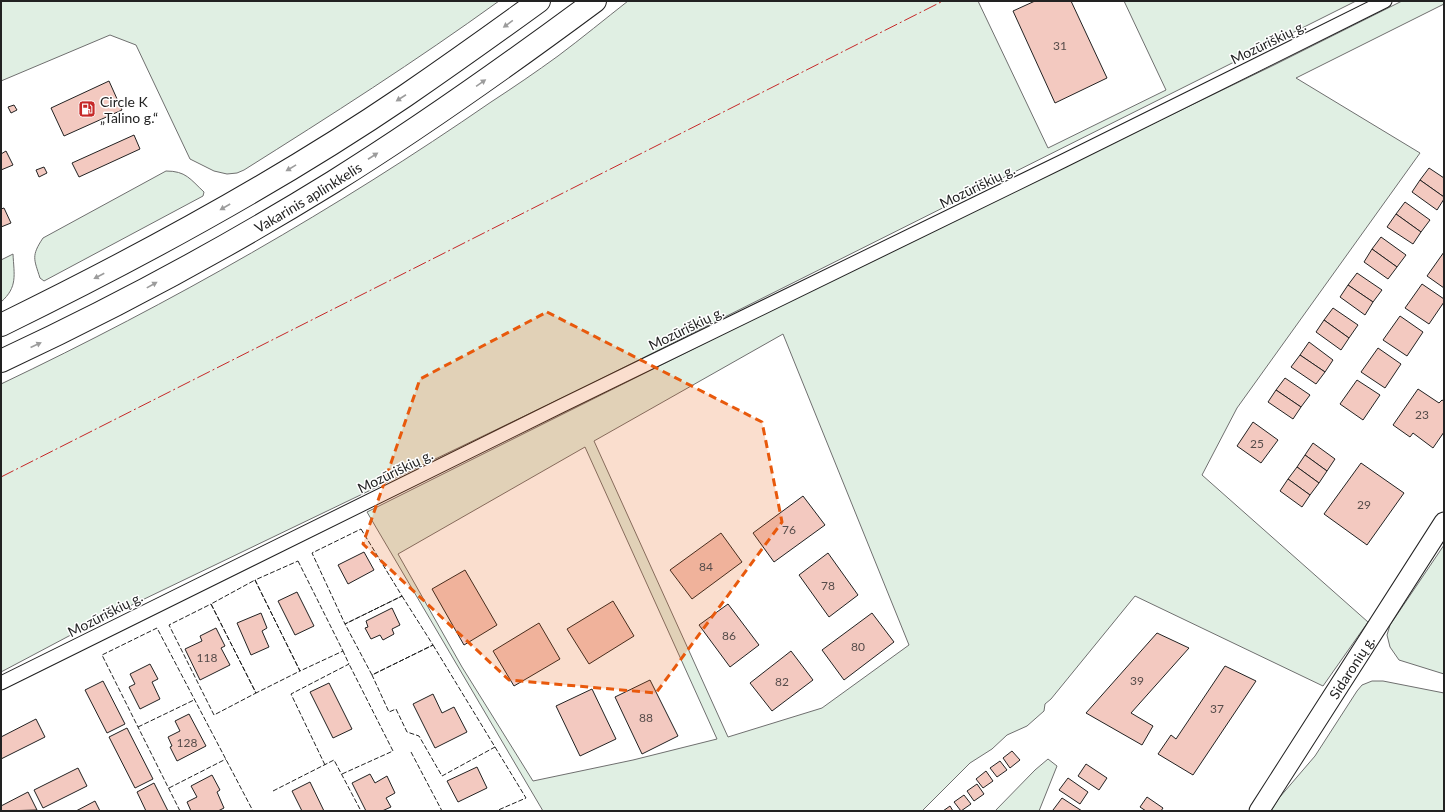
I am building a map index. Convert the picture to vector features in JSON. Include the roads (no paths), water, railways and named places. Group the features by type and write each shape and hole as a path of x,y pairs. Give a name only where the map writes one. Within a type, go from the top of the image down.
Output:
{"highway":[{"path":"1,325 142,254 259,188 404,96 539,1"},
{"name":"Vakarinis aplinkkelis","path":"1,361 51,338 133,295 228,243 333,182 438,113 530,49 595,1"}],"main road":[{"name":"Sidaronių g.","path":"1259,811 1444,522"}],"street":[{"name":"Mozūriškių g.","path":"1,684 561,406 1056,165 1386,1"}],"place":[{"name":"Circle K „Talino g.“","path":"87,109"}]}
